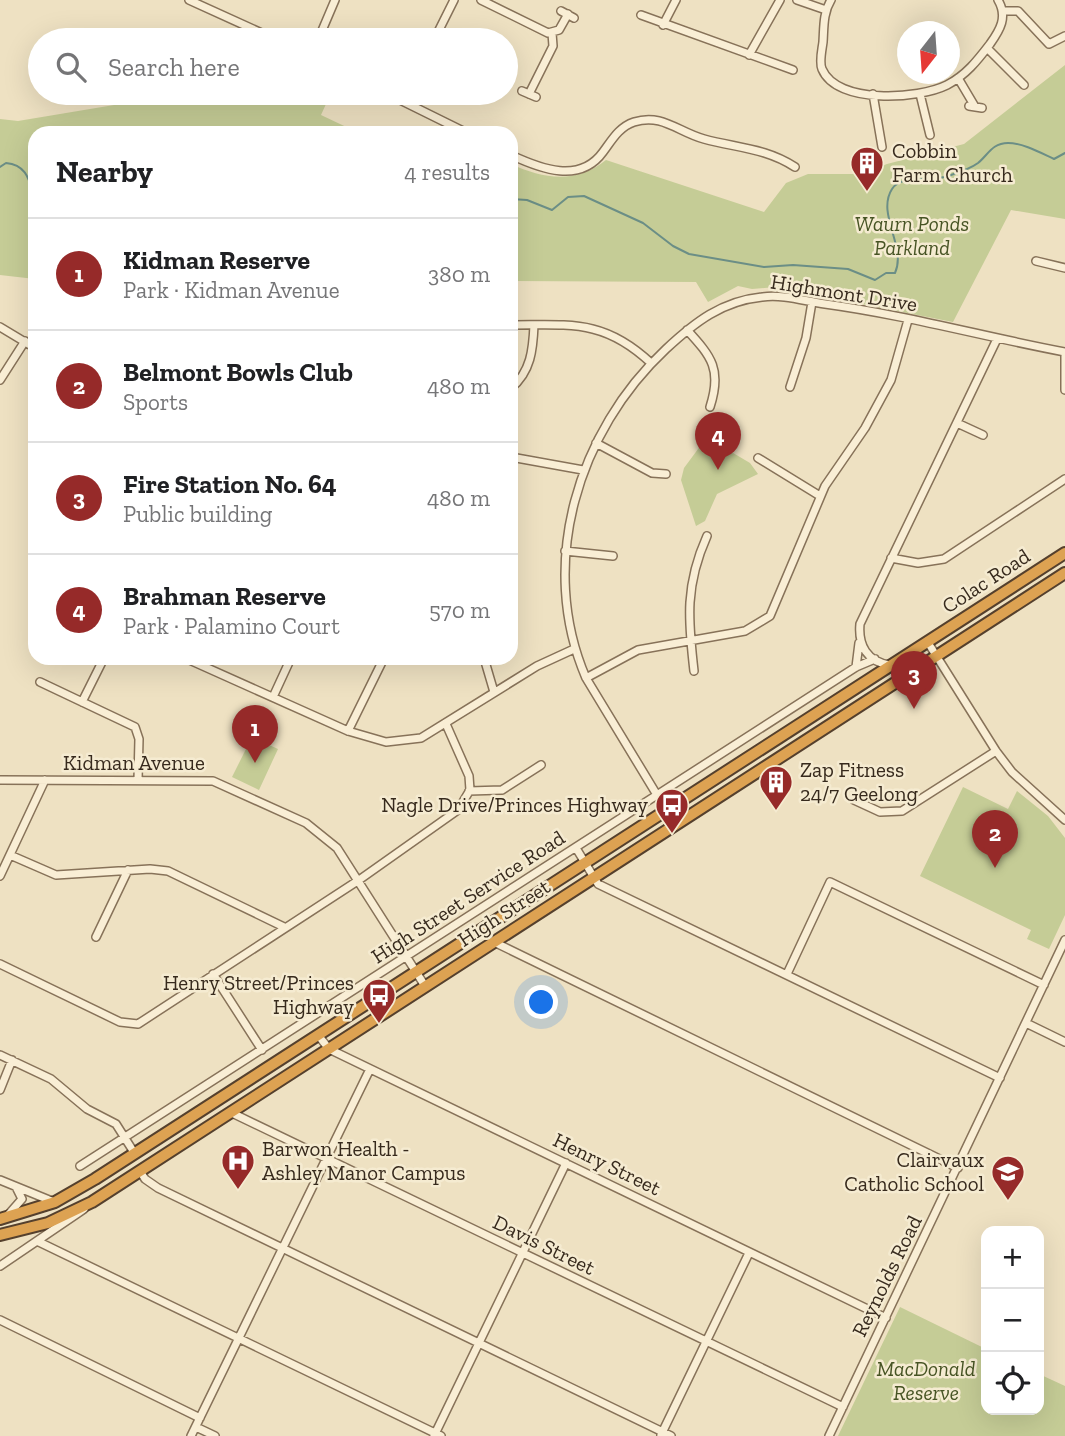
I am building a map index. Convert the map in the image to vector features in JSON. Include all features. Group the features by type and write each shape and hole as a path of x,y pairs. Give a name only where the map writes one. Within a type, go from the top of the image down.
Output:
{"highway":[{"name":"Colac Road","path":"927,641 1065,552"},
{"name":"Colac Road","path":"936,656 1065,573"},
{"name":"High Street","path":"2,1218 55,1202 135,1154 927,641"},
{"name":"High Street","path":"0,1235 48,1223 92,1202 936,656"},
{"path":"135,1154 140,1171"}],"street":[{"path":"189,0 251,28"},
{"path":"323,28 335,0"},
{"path":"440,28 454,0"},
{"path":"481,0 552,33"},
{"path":"663,25 676,0"},
{"path":"749,55 780,0"},
{"path":"797,0 826,10"},
{"path":"831,0 826,10 823,71 848,91 920,94 944,84"},
{"path":"960,75 987,48 1000,30 1003,12 998,0"},
{"path":"1003,12 1018,11 1049,44 1055,44 1065,36"},
{"path":"552,33 560,29 568,14"},
{"path":"641,15 793,69"},
{"path":"529,94 552,46 552,33"},
{"path":"987,48 1024,85"},
{"path":"960,84 975,106"},
{"path":"873,94 884,145"},
{"path":"920,94 930,135"},
{"path":"410,105 453,126"},
{"path":"518,158 546,170 581,169 601,155 622,128 653,119 707,140 769,152 795,167"},
{"path":"1036,261 1065,268"},
{"name":"Highmont Drive","path":"657,795 586,678 574,649 566,594 565,551 583,470 622,398 650,363 687,330 718,308 749,299 784,297 908,320 1065,354"},
{"path":"790,387 806,338 812,302"},
{"path":"586,678 638,650 745,631 770,616 782,594 820,496 834,470 875,412 891,380 908,320"},
{"path":"518,325 588,327 604,331 625,341 650,363"},
{"path":"518,382 528,365 534,325"},
{"path":"0,327 28,343"},
{"path":"687,330 705,350 715,370 716,388 710,407"},
{"path":"856,667 863,616 997,339"},
{"path":"0,380 25,341"},
{"path":"1065,354 1065,390"},
{"path":"957,423 983,435"},
{"path":"596,443 652,473 666,474"},
{"path":"518,458 583,470"},
{"path":"758,458 820,496"},
{"path":"891,558 918,563 944,559 1065,479"},
{"path":"694,671 690,640 690,584 707,537"},
{"path":"565,551 612,556"},
{"path":"859,640 865,652 890,665"},
{"path":"927,641 1012,772 1065,820"},
{"path":"204,665 232,682 273,696 370,740 401,742 421,738 537,666 574,649"},
{"name":"High Street Service Road","path":"80,1166 856,667 875,659"},
{"path":"82,702 100,665"},
{"path":"273,696 288,665"},
{"path":"348,731 381,665"},
{"path":"486,665 495,692"},
{"path":"40,682 135,727 139,739 138,780"},
{"path":"0,964 120,1022 133,1025 359,880 458,810 469,791 466,764 446,724"},
{"path":"854,800 880,812 902,811 996,751"},
{"path":"469,791 502,790 541,765"},
{"name":"Kidman Avenue","path":"0,780 200,780 229,786 322,834 337,848 425,986"},
{"path":"0,876 45,780"},
{"path":"576,848 598,884 1000,1078"},
{"path":"10,855 56,874 128,870 168,872 284,927"},
{"path":"96,937 128,870"},
{"path":"786,974 830,882 1044,985"},
{"name":"Reynolds Road","path":"829,1436 1065,940"},
{"path":"494,942 958,1168"},
{"path":"214,974 262,1050"},
{"path":"1026,1023 1065,1042"},
{"name":"Henry Street","path":"318,1035 329,1049 886,1318"},
{"path":"0,1055 51,1079 87,1109 116,1124 135,1154"},
{"path":"0,1090 12,1060"},
{"path":"191,1436 370,1069"},
{"name":"Davis Street","path":"230,1112 843,1407"},
{"path":"39,1242 437,1435 566,1163"},
{"path":"140,1171 152,1185 480,1343 661,1434 671,1436"},
{"path":"0,1181 55,1202"},
{"path":"2,1218 22,1201 17,1188"},
{"name":"High Street","path":"0,1266 39,1242 92,1202"},
{"path":"661,1434 749,1252"},
{"path":"0,1320 200,1418"},
{"path":"196,1427 215,1436"}],"green space":[{"name":"Waurn Ponds Parkland","path":"1065,65 1065,219 1011,210 953,322 775,287 752,289 738,286 708,302 696,282 518,281 518,167 560,177 583,173 606,160 764,212 786,183 808,174 861,174 887,164 964,144"},
{"path":"114,105 326,105 321,115 344,126 28,126 28,278 0,275 0,119 18,121"},
{"path":"709,414 715,414 723,447 750,463 758,474 717,494 705,521 696,526 681,480 684,468 704,441"},
{"path":"252,737 278,749 259,790 232,777"},
{"path":"963,787 1008,809 1017,791 1048,816 1065,838 1065,915 1049,949 1027,939 1031,930 920,876"},
{"name":"MacDonald Reserve","path":"900,1307 981,1347 981,1415 1044,1415 1044,1376 1065,1386 1065,1436 838,1436"}],"waterway":[{"path":"518,199 527,200 552,210 568,197 584,196 643,223 673,246 689,254 764,267 793,265 848,269 875,280 886,273 895,273 898,263 887,209 888,199 896,184 902,181 942,178 963,171 978,163 994,147 1008,143 1032,149 1054,159 1065,153"},
{"path":"0,167 6,163 13,164 23,170 28,178"}],"place":[{"name":"Cobbin Farm Church","path":"867,193"},
{"name":"Brahman Reserve","path":"718,470"},
{"name":"Fire Station No. 64","path":"914,709"},
{"name":"Kidman Reserve","path":"255,763"},
{"name":"Zap Fitness 24/7 Geelong","path":"776,812"},
{"name":"Nagle Drive/Princes Highway","path":"672,835"},
{"name":"Belmont Bowls Club","path":"995,868"},
{"name":"Henry Street/Princes Highway","path":"379,1025"},
{"name":"Barwon Health - Ashley Manor Campus","path":"238,1191"},
{"name":"Clairvaux Catholic School","path":"1008,1202"}]}
